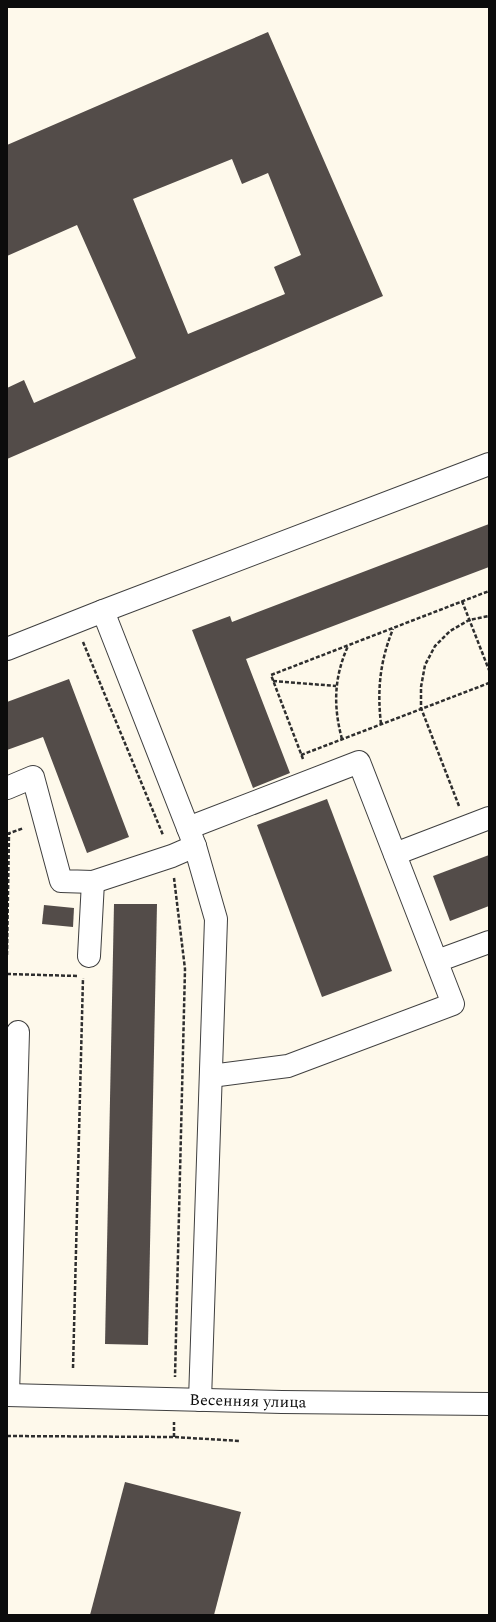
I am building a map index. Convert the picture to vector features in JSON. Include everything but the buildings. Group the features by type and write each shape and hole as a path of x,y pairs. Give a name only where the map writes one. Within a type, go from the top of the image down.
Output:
{"street":[{"path":"7,649 489,464"},
{"path":"103,611 191,837 216,919 200,1400"},
{"path":"7,788 33,777 61,881 93,882 172,856 191,837 311,780 359,762 453,1004 288,1066 211,1076"},
{"path":"395,854 489,818"},
{"path":"89,956 93,882"},
{"path":"437,961 489,942"},
{"path":"7,1395 18,1032"},
{"name":"Весенняя улица","path":"7,1395 200,1400 489,1404"}],"path":[{"path":"311,780 271,675 489,591"},
{"path":"462,601 489,670"},
{"path":"467,826 421,708 421,687 425,665 435,646 450,631 470,620 489,616"},
{"path":"74,622 172,856 185,969 174,1437"},
{"path":"381,724 378,685 386,646 393,628"},
{"path":"342,739 335,708 336,686 342,660 348,646"},
{"path":"273,681 336,686"},
{"path":"301,755 489,682"},
{"path":"7,955 10,834"},
{"path":"7,974 83,976 73,1368"},
{"path":"7,1436 174,1437 240,1441"}]}
